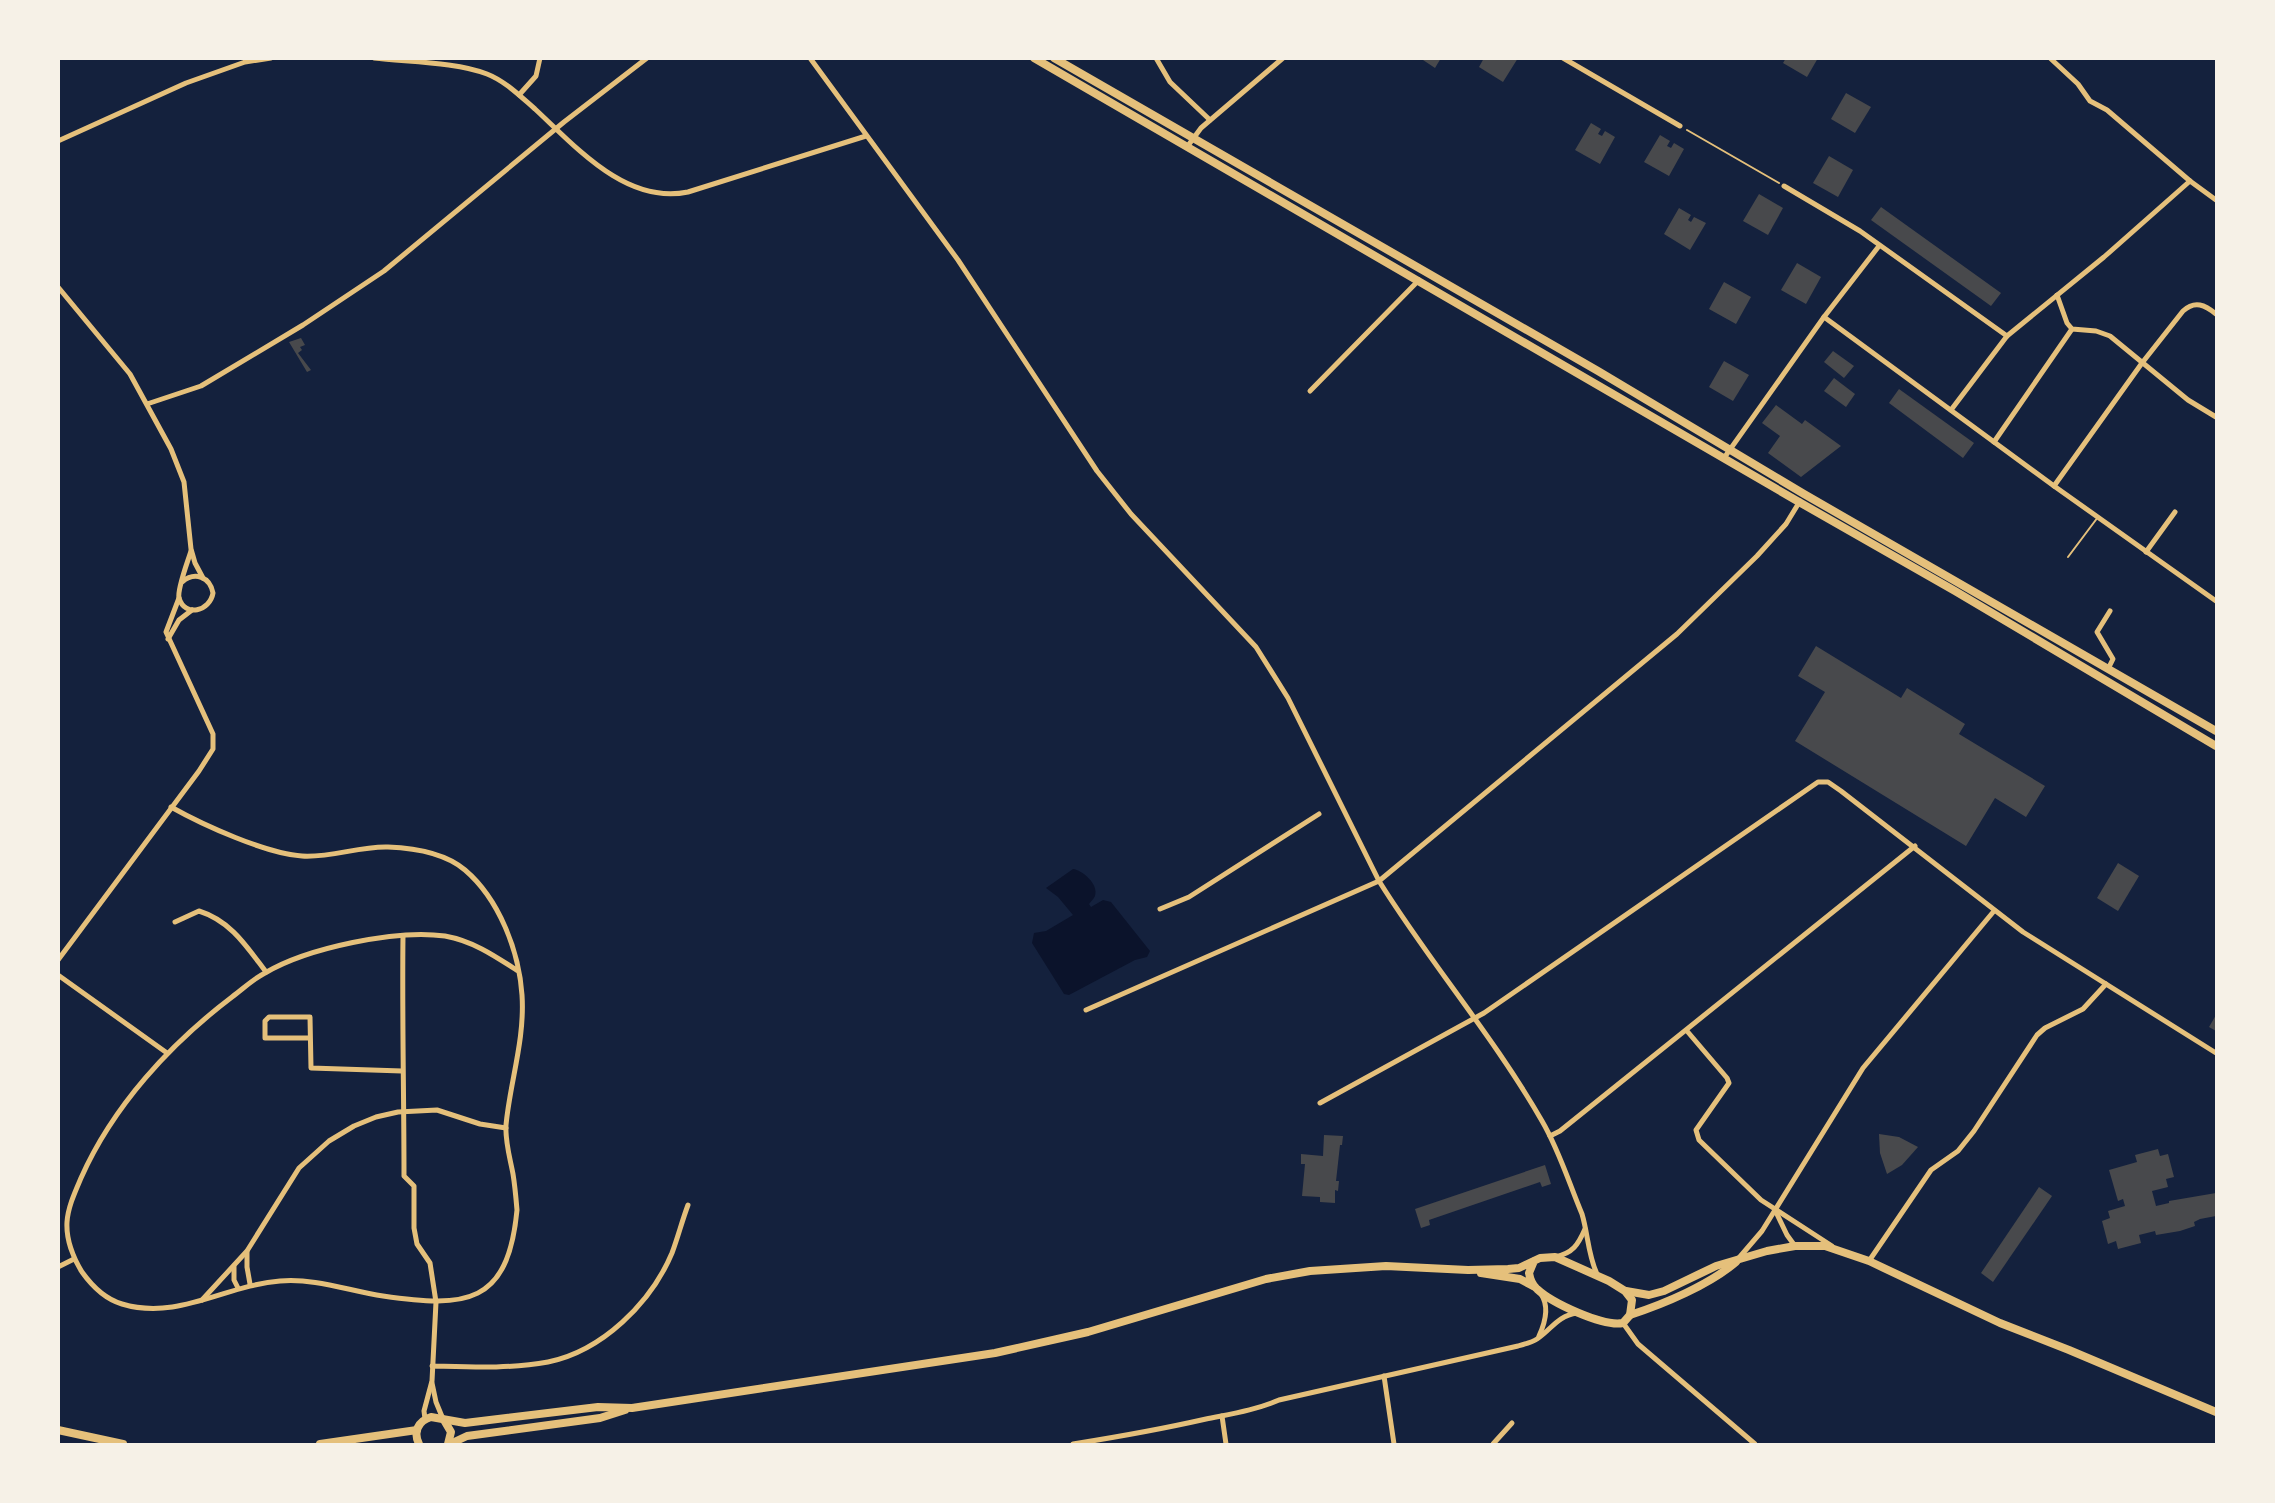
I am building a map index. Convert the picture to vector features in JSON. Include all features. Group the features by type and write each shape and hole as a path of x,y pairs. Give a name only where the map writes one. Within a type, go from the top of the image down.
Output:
{"main road":[{"path":"1034,58 1955,591 2217,746"},
{"path":"1054,58 2217,731"},
{"path":"1499,327 1505,318"},
{"path":"1625,1291 1649,1295 1664,1291 1716,1266 1767,1251 1812,1245 1837,1248 2000,1323 2217,1413"},
{"path":"449,1444 467,1437 600,1418 632,1408 995,1353 1088,1332 1266,1279 1310,1271 1386,1266 1468,1270 1519,1268 1546,1257 1555,1257 1597,1274 1625,1291 1632,1300 1630,1315"},
{"path":"1534,1261 1529,1273 1536,1288"},
{"path":"1468,1270 1520,1279 1579,1312 1607,1323 1623,1323 1630,1315 1667,1301 1725,1271 1737,1261"},
{"path":"412,1444 419,1444 417,1430 425,1419 431,1417 465,1423 598,1407 632,1408"},
{"path":"444,1420 451,1432 449,1444"},
{"path":"58,1430 97,1442 123,1444"},
{"path":"320,1444 417,1430"}],"street":[{"path":"58,141 195,79 245,62 271,58"},
{"path":"374,58 474,70 502,81 612,176 637,187 670,194 688,192 866,136"},
{"path":"519,94 536,76 540,58"},
{"path":"147,404 201,386 303,325 384,271 556,128 647,58"},
{"path":"810,58 958,260 1097,471 1123,504 1262,655 1288,698 1379,881 1528,1096 1550,1136 1586,1228 1591,1262 1597,1274"},
{"path":"1156,58 1170,82 1210,120"},
{"path":"1270,58 1274,67"},
{"path":"1187,147 1210,120 1283,58"},
{"path":"1563,58 1680,126"},
{"path":"2050,58 2078,84 2090,101 2107,110 2190,181 2217,200"},
{"path":"1951,410 2007,336 2104,257 2190,181"},
{"path":"1784,186 1843,220 2007,336"},
{"path":"1724,458 1824,317 1879,246"},
{"path":"1311,391 1419,280"},
{"path":"58,287 130,374 181,471 191,549 203,578 212,588 212,599 205,607 192,610 179,620 168,639"},
{"path":"2057,295 2067,323 2072,329 2096,331 2110,336 2187,400 2217,417"},
{"path":"2054,486 2142,363 2190,305 2197,303 2217,314"},
{"path":"1824,317 2054,486 2217,601"},
{"path":"1994,442 2072,329"},
{"path":"1086,1011 1379,881 1677,634 1757,556 1786,524 1804,494"},
{"path":"2146,552 2175,512"},
{"path":"58,960 200,771 213,749 213,734 166,632 179,597 191,549"},
{"path":"182,582 191,577 203,578"},
{"path":"179,597 185,606 192,610"},
{"path":"2108,669 2113,659 2097,632 2110,611"},
{"path":"1320,1103 1474,1018 1818,782 1828,782 1915,846 2023,932 2217,1053"},
{"path":"171,807 186,816 265,848 287,854 313,856 386,847 414,849 444,858 463,869 478,884 492,903 506,929 518,970 522,996 520,1047 506,1128 517,1210 514,1239 508,1258 499,1274 484,1290 462,1299 436,1302 360,1292 321,1282 283,1280 250,1284 201,1302 164,1309 120,1304 100,1293 74,1259 67,1222 74,1196 87,1166 115,1119 167,1053 203,1019 266,972 311,954 360,942 424,935 465,941 479,946 518,970"},
{"path":"1160,909 1189,897 1319,814"},
{"path":"1550,1136 1560,1131 1687,1031 1915,846"},
{"path":"175,922 200,910 214,915 238,935 266,972"},
{"path":"1737,1261 1762,1231 1863,1068 1994,910"},
{"path":"403,936 404,1176 414,1186 414,1228 417,1244 430,1263 436,1302 432,1381 436,1402 444,1420"},
{"path":"58,975 167,1053"},
{"path":"1869,1261 1931,1170 1958,1151 1974,1131 2037,1035 2045,1028 2083,1009 2106,984"},
{"path":"310,1038 266,1038 265,1021 269,1017 310,1017 311,1068 402,1071"},
{"path":"1687,1031 1729,1083 1696,1130 1696,1135 1761,1200 1837,1248"},
{"path":"201,1302 247,1251 291,1177 329,1140 375,1117 405,1111 437,1110 480,1124 506,1128"},
{"path":"432,1366 512,1366 548,1362 579,1351 608,1333 634,1311 650,1290 672,1253 688,1205"},
{"path":"1775,1210 1786,1235 1795,1246"},
{"path":"1555,1257 1564,1255 1577,1247 1586,1228"},
{"path":"247,1251 250,1284"},
{"path":"58,1267 74,1259"},
{"path":"234,1267 234,1280 238,1288"},
{"path":"1536,1288 1545,1300 1546,1308 1545,1320 1538,1338"},
{"path":"1072,1444 1094,1443 1222,1416 1506,1349 1538,1338 1557,1319 1579,1312"},
{"path":"1623,1323 1638,1344 1755,1444"},
{"path":"1384,1376 1394,1444"},
{"path":"425,1419 424,1411 432,1381"},
{"path":"1222,1416 1226,1444"},
{"path":"1493,1444 1512,1424"}],"lane":[{"path":"2068,557 2098,517"}],"path":[{"path":"1680,126 1784,186"}],"water":[{"path":"1073,869 1085,875 1095,887 1095,896 1089,904 1091,907 1103,900 1111,902 1150,951 1147,957 1135,960 1069,995 1064,994 1032,943 1034,933 1046,931 1073,915 1058,897 1046,888"}],"building":[{"path":"1420,58 1441,58 1435,68"},
{"path":"1484,58 1518,58 1503,82 1479,67"},
{"path":"1786,58 1818,58 1807,77 1783,63"},
{"path":"1846,93 1871,107 1855,133 1831,119"},
{"path":"1591,123 1601,129 1598,134 1602,136 1605,131 1615,137 1600,164 1575,150"},
{"path":"1660,135 1670,141 1667,146 1671,148 1674,143 1684,149 1669,176 1644,162"},
{"path":"1829,156 1853,170 1838,197 1813,183"},
{"path":"1759,194 1783,208 1768,235 1743,221"},
{"path":"1881,207 2001,293 1991,306 1871,220"},
{"path":"1679,208 1691,215 1688,220 1691,222 1694,217 1706,223 1690,250 1664,234"},
{"path":"1797,263 1821,277 1806,304 1781,290"},
{"path":"1724,282 1751,297 1736,324 1709,309"},
{"path":"301,338 305,345 300,347 302,350 298,353 311,370 307,372 289,342"},
{"path":"1833,351 1854,366 1844,378 1824,362"},
{"path":"1724,361 1749,375 1733,401 1709,387"},
{"path":"1834,378 1855,394 1846,407 1824,391"},
{"path":"1899,389 1974,443 1963,458 1889,403"},
{"path":"1776,405 1802,424 1805,420 1841,446 1801,477 1768,453 1780,436 1762,423"},
{"path":"1816,646 1901,698 1907,688 1965,724 1959,734 2045,786 2026,817 1995,798 1966,846 1795,741 1825,692 1798,676"},
{"path":"2118,863 2139,876 2118,911 2097,898"},
{"path":"2216,1015 2216,1031 2209,1027"},
{"path":"1879,1134 1899,1137 1918,1147 1902,1165 1887,1174 1880,1153"},
{"path":"1324,1135 1343,1136 1342,1145 1340,1145 1336,1181 1339,1181 1338,1191 1335,1190 1335,1203 1320,1202 1320,1197 1302,1196 1305,1164 1301,1164 1301,1154 1323,1156"},
{"path":"2158,1149 2160,1156 2168,1154 2174,1177 2166,1179 2168,1187 2152,1191 2156,1206 2169,1203 2169,1201 2216,1193 2216,1216 2200,1219 2194,1222 2195,1226 2180,1231 2156,1235 2155,1231 2139,1235 2141,1243 2118,1249 2116,1241 2108,1244 2102,1221 2110,1218 2108,1211 2125,1206 2123,1199 2118,1201 2109,1170 2137,1162 2135,1155"},
{"path":"1545,1165 1551,1184 1542,1187 1540,1182 1429,1220 1430,1225 1421,1228 1415,1209"},
{"path":"2039,1187 2052,1196 1993,1282 1981,1273"}]}
